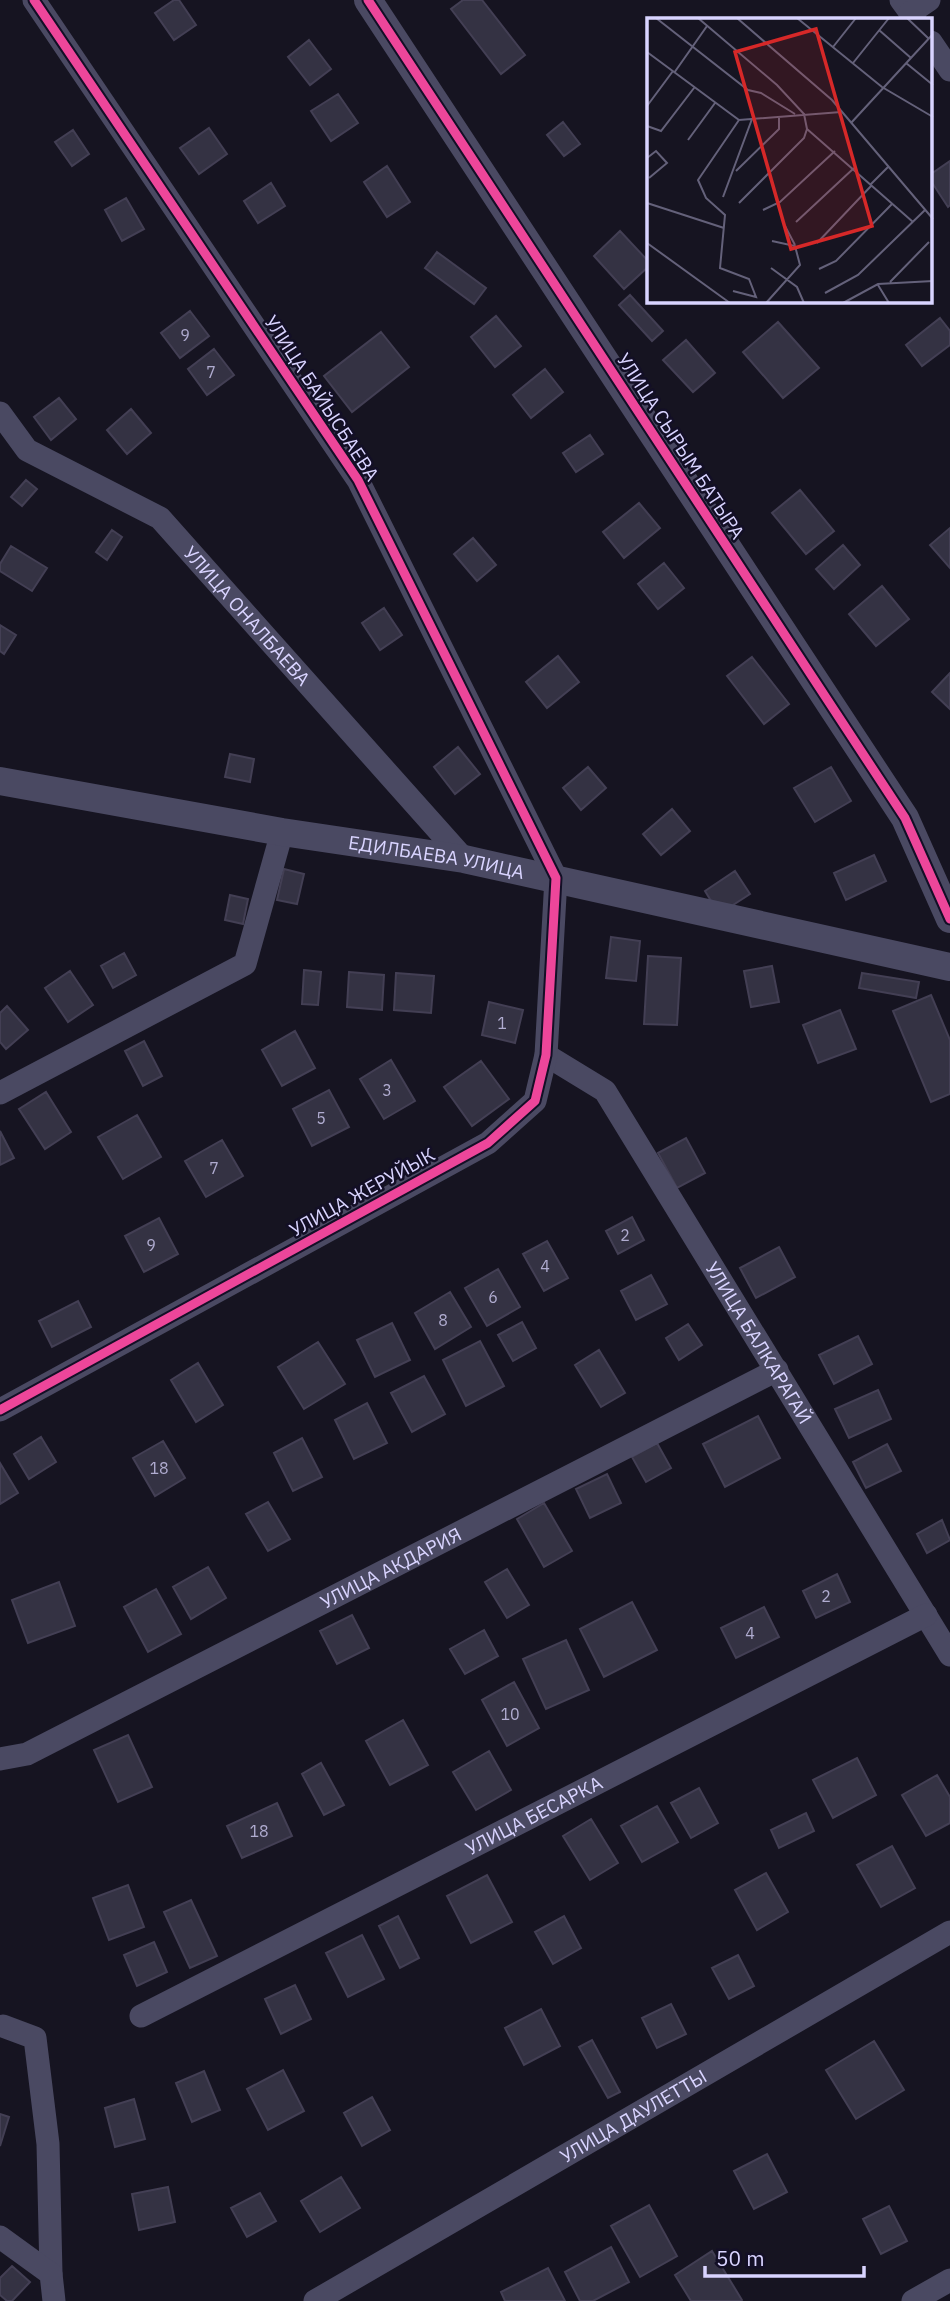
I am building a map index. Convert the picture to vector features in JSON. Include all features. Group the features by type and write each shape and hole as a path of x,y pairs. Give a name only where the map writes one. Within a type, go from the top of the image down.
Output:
{"street":[{"name":"УЛИЦА БАЙЫСБАЕВА","path":"34,0 358,480 556,878"},
{"name":"УЛИЦА СЫРЫМ БАТЫРА","path":"368,0 905,818 950,919"},
{"path":"932,43 950,69"},
{"name":"УЛИЦА ОНАЛБАЕВА","path":"0,413 27,450 160,518 464,859"},
{"name":"ЕДИЛБАЕВА УЛИЦА","path":"0,781 282,832 464,859 950,967"},
{"path":"0,1093 245,964 282,832"},
{"name":"УЛИЦА ЖЕРУЙЫК","path":"0,1410 488,1143 535,1101 546,1055 556,878"},
{"name":"УЛИЦА БАЛКАРАГАЙ","path":"546,1055 605,1091 950,1655"},
{"name":"УЛИЦА АКДАРИЯ","path":"0,1759 27,1754 777,1370"},
{"name":"УЛИЦА БЕСАРКА","path":"141,2016 926,1615"},
{"name":"УЛИЦА ДАУЛЕТТЫ","path":"315,2301 950,1932"},
{"path":"3,2026 35,2038 48,2144 54,2301"},
{"path":"0,2237 51,2274"},
{"path":"913,2301 950,2280"}],"building":[{"path":"174,0 179,0 196,25 174,40 155,13"},
{"path":"463,0 482,0 525,55 501,74 451,9"},
{"path":"309,40 331,69 310,85 288,57"},
{"path":"338,94 358,123 331,141 311,111"},
{"path":"563,122 580,144 564,156 547,135"},
{"path":"209,128 227,154 199,174 180,148"},
{"path":"73,130 89,154 72,166 55,142"},
{"path":"950,161 948,207 932,183 932,173"},
{"path":"387,166 410,202 387,217 364,182"},
{"path":"271,183 285,206 258,223 244,201"},
{"path":"126,198 144,229 122,241 105,210"},
{"path":"620,231 647,260 647,268 624,289 594,256"},
{"path":"437,252 486,288 474,304 425,268"},
{"path":"630,295 663,331 652,341 619,305"},
{"path":"190,311 209,336 180,358 161,333"},
{"path":"496,316 521,346 495,367 471,337"},
{"path":"940,318 950,331 950,345 922,366 906,345"},
{"path":"778,322 819,368 783,398 743,352"},
{"path":"381,332 409,367 352,412 324,376"},
{"path":"686,340 715,373 693,392 663,360"},
{"path":"214,349 234,375 207,395 188,369"},
{"path":"545,369 563,392 531,418 513,395"},
{"path":"59,398 76,419 51,440 34,417"},
{"path":"131,409 151,433 127,454 107,430"},
{"path":"590,435 603,454 576,472 563,453"},
{"path":"26,480 37,489 22,506 11,497"},
{"path":"800,490 834,531 806,554 772,513"},
{"path":"639,503 660,528 624,558 603,532"},
{"path":"950,528 950,568 930,545"},
{"path":"112,530 122,537 107,560 96,552"},
{"path":"473,538 496,565 477,581 454,554"},
{"path":"843,545 860,565 834,589 816,569"},
{"path":"11,546 47,568 32,591 0,571 0,564"},
{"path":"664,563 684,588 658,609 638,584"},
{"path":"882,586 909,619 876,646 849,614"},
{"path":"384,608 402,635 380,650 362,623"},
{"path":"0,625 16,635 4,654 0,651"},
{"path":"558,656 579,682 547,708 526,682"},
{"path":"752,657 789,704 764,724 727,676"},
{"path":"950,673 950,709 932,692"},
{"path":"458,747 480,774 455,794 434,767"},
{"path":"230,754 254,759 250,782 225,777"},
{"path":"588,767 606,788 581,810 563,788"},
{"path":"831,767 851,801 815,822 794,788"},
{"path":"672,809 690,831 661,855 643,834"},
{"path":"874,855 886,881 846,900 834,873"},
{"path":"284,869 304,874 297,904 277,900"},
{"path":"735,871 750,894 719,914 705,891"},
{"path":"230,895 248,899 243,924 225,920"},
{"path":"611,937 640,941 636,981 606,978"},
{"path":"124,953 136,975 113,988 101,966"},
{"path":"648,956 681,958 677,1025 644,1024"},
{"path":"772,966 779,1002 751,1007 744,971"},
{"path":"304,970 321,972 318,1005 302,1004"},
{"path":"70,971 93,1005 68,1022 45,988"},
{"path":"349,972 384,975 382,1010 347,1007"},
{"path":"396,973 434,976 431,1013 394,1010"},
{"path":"862,973 919,982 916,998 859,988"},
{"path":"931,995 950,1040 950,1094 931,1102 893,1011"},
{"path":"489,1002 523,1010 515,1043 482,1035"},
{"path":"7,1006 28,1030 6,1049 0,1042 0,1013"},
{"path":"840,1010 856,1049 818,1063 803,1025"},
{"path":"295,1031 315,1068 282,1086 262,1050"},
{"path":"144,1041 162,1076 143,1086 125,1051"},
{"path":"391,1060 415,1101 384,1119 360,1079"},
{"path":"481,1061 509,1099 472,1126 444,1087"},
{"path":"329,1090 349,1127 312,1146 293,1109"},
{"path":"46,1092 71,1132 45,1149 19,1109"},
{"path":"137,1115 161,1157 123,1179 98,1137"},
{"path":"0,1131 14,1158 0,1165"},
{"path":"686,1138 705,1173 677,1188 658,1153"},
{"path":"222,1140 243,1176 206,1197 185,1161"},
{"path":"632,1217 644,1240 618,1254 606,1231"},
{"path":"159,1218 178,1254 144,1272 125,1236"},
{"path":"547,1241 568,1278 544,1291 523,1254"},
{"path":"779,1247 795,1277 756,1298 740,1268"},
{"path":"498,1269 520,1307 487,1326 465,1288"},
{"path":"651,1275 667,1304 636,1320 621,1291"},
{"path":"450,1292 471,1327 435,1349 415,1313"},
{"path":"78,1301 91,1327 52,1347 39,1321"},
{"path":"522,1322 536,1348 513,1361 498,1335"},
{"path":"392,1323 410,1360 375,1377 357,1340"},
{"path":"688,1324 702,1345 679,1360 666,1338"},
{"path":"858,1336 872,1364 834,1384 819,1355"},
{"path":"480,1341 504,1386 466,1406 443,1360"},
{"path":"318,1342 345,1384 304,1409 278,1367"},
{"path":"599,1350 625,1393 601,1407 575,1365"},
{"path":"198,1363 223,1405 196,1422 171,1380"},
{"path":"424,1376 445,1414 412,1432 391,1393"},
{"path":"878,1390 891,1419 849,1438 835,1409"},
{"path":"367,1403 387,1443 354,1459 335,1420"},
{"path":"758,1416 780,1458 725,1487 703,1444"},
{"path":"41,1437 56,1462 29,1479 14,1454"},
{"path":"302,1438 322,1477 293,1491 274,1453"},
{"path":"163,1441 185,1478 155,1496 133,1458"},
{"path":"657,1443 671,1468 646,1482 632,1457"},
{"path":"887,1444 901,1471 866,1488 853,1462"},
{"path":"0,1463 18,1493 0,1504"},
{"path":"607,1474 621,1503 590,1518 576,1489"},
{"path":"268,1502 290,1539 268,1551 246,1514"},
{"path":"544,1503 572,1551 544,1567 517,1519"},
{"path":"942,1520 950,1540 927,1553 917,1534"},
{"path":"208,1567 226,1598 191,1619 173,1587"},
{"path":"507,1569 529,1605 507,1618 485,1582"},
{"path":"837,1574 850,1602 816,1618 803,1591"},
{"path":"59,1582 75,1626 28,1643 12,1600"},
{"path":"156,1589 181,1634 148,1652 124,1607"},
{"path":"632,1602 657,1650 604,1677 580,1629"},
{"path":"764,1607 779,1637 736,1658 721,1628"},
{"path":"352,1615 369,1648 337,1664 320,1631"},
{"path":"484,1630 498,1656 465,1674 450,1649"},
{"path":"566,1640 589,1690 546,1709 523,1659"},
{"path":"514,1682 539,1728 507,1746 482,1700"},
{"path":"403,1720 428,1765 390,1785 366,1741"},
{"path":"128,1735 152,1787 118,1802 94,1750"},
{"path":"489,1751 511,1790 476,1810 453,1772"},
{"path":"857,1758 876,1795 833,1818 813,1780"},
{"path":"321,1763 344,1805 324,1815 302,1774"},
{"path":"937,1775 950,1797 950,1823 926,1836 902,1795"},
{"path":"699,1788 718,1823 691,1838 671,1803"},
{"path":"277,1803 292,1836 242,1858 227,1826"},
{"path":"657,1806 678,1842 642,1862 621,1826"},
{"path":"806,1813 814,1831 779,1848 771,1830"},
{"path":"591,1819 618,1863 590,1880 563,1836"},
{"path":"892,1846 915,1888 881,1907 857,1865"},
{"path":"766,1873 788,1912 757,1930 735,1890"},
{"path":"487,1875 512,1922 471,1943 447,1896"},
{"path":"128,1885 144,1927 109,1940 93,1898"},
{"path":"191,1900 217,1956 190,1968 164,1912"},
{"path":"398,1916 419,1958 400,1968 379,1926"},
{"path":"564,1916 581,1948 553,1964 535,1932"},
{"path":"362,1935 384,1979 348,1997 326,1953"},
{"path":"154,1942 167,1972 137,1986 124,1955"},
{"path":"738,1955 754,1986 729,1999 712,1968"},
{"path":"295,1985 311,2019 281,2034 265,1999"},
{"path":"671,2004 686,2034 657,2048 642,2018"},
{"path":"541,2009 560,2046 524,2065 505,2028"},
{"path":"592,2040 620,2092 608,2098 579,2047"},
{"path":"874,2041 904,2090 856,2119 826,2070"},
{"path":"283,2070 304,2111 268,2130 247,2089"},
{"path":"204,2071 220,2110 192,2122 176,2083"},
{"path":"372,2097 390,2130 362,2146 344,2113"},
{"path":"134,2099 145,2139 115,2147 105,2108"},
{"path":"0,2114 9,2117 0,2146"},
{"path":"767,2154 787,2192 754,2209 734,2171"},
{"path":"341,2177 360,2208 320,2232 301,2201"},
{"path":"168,2187 175,2222 139,2230 132,2194"},
{"path":"260,2193 276,2221 247,2237 231,2208"},
{"path":"649,2205 677,2256 640,2277 611,2226"},
{"path":"889,2206 907,2241 881,2254 863,2219"},
{"path":"611,2247 629,2282 593,2301 580,2301 565,2272"},
{"path":"712,2251 741,2301 691,2301 675,2275"},
{"path":"12,2266 30,2282 12,2301 7,2301 0,2295 0,2278"},
{"path":"548,2268 565,2301 505,2301 501,2292"}],"cycle path":[{"path":"0,1410 488,1143 535,1101 546,1055 556,878 358,480 34,0"},
{"path":"368,0 905,818 950,919"}]}
